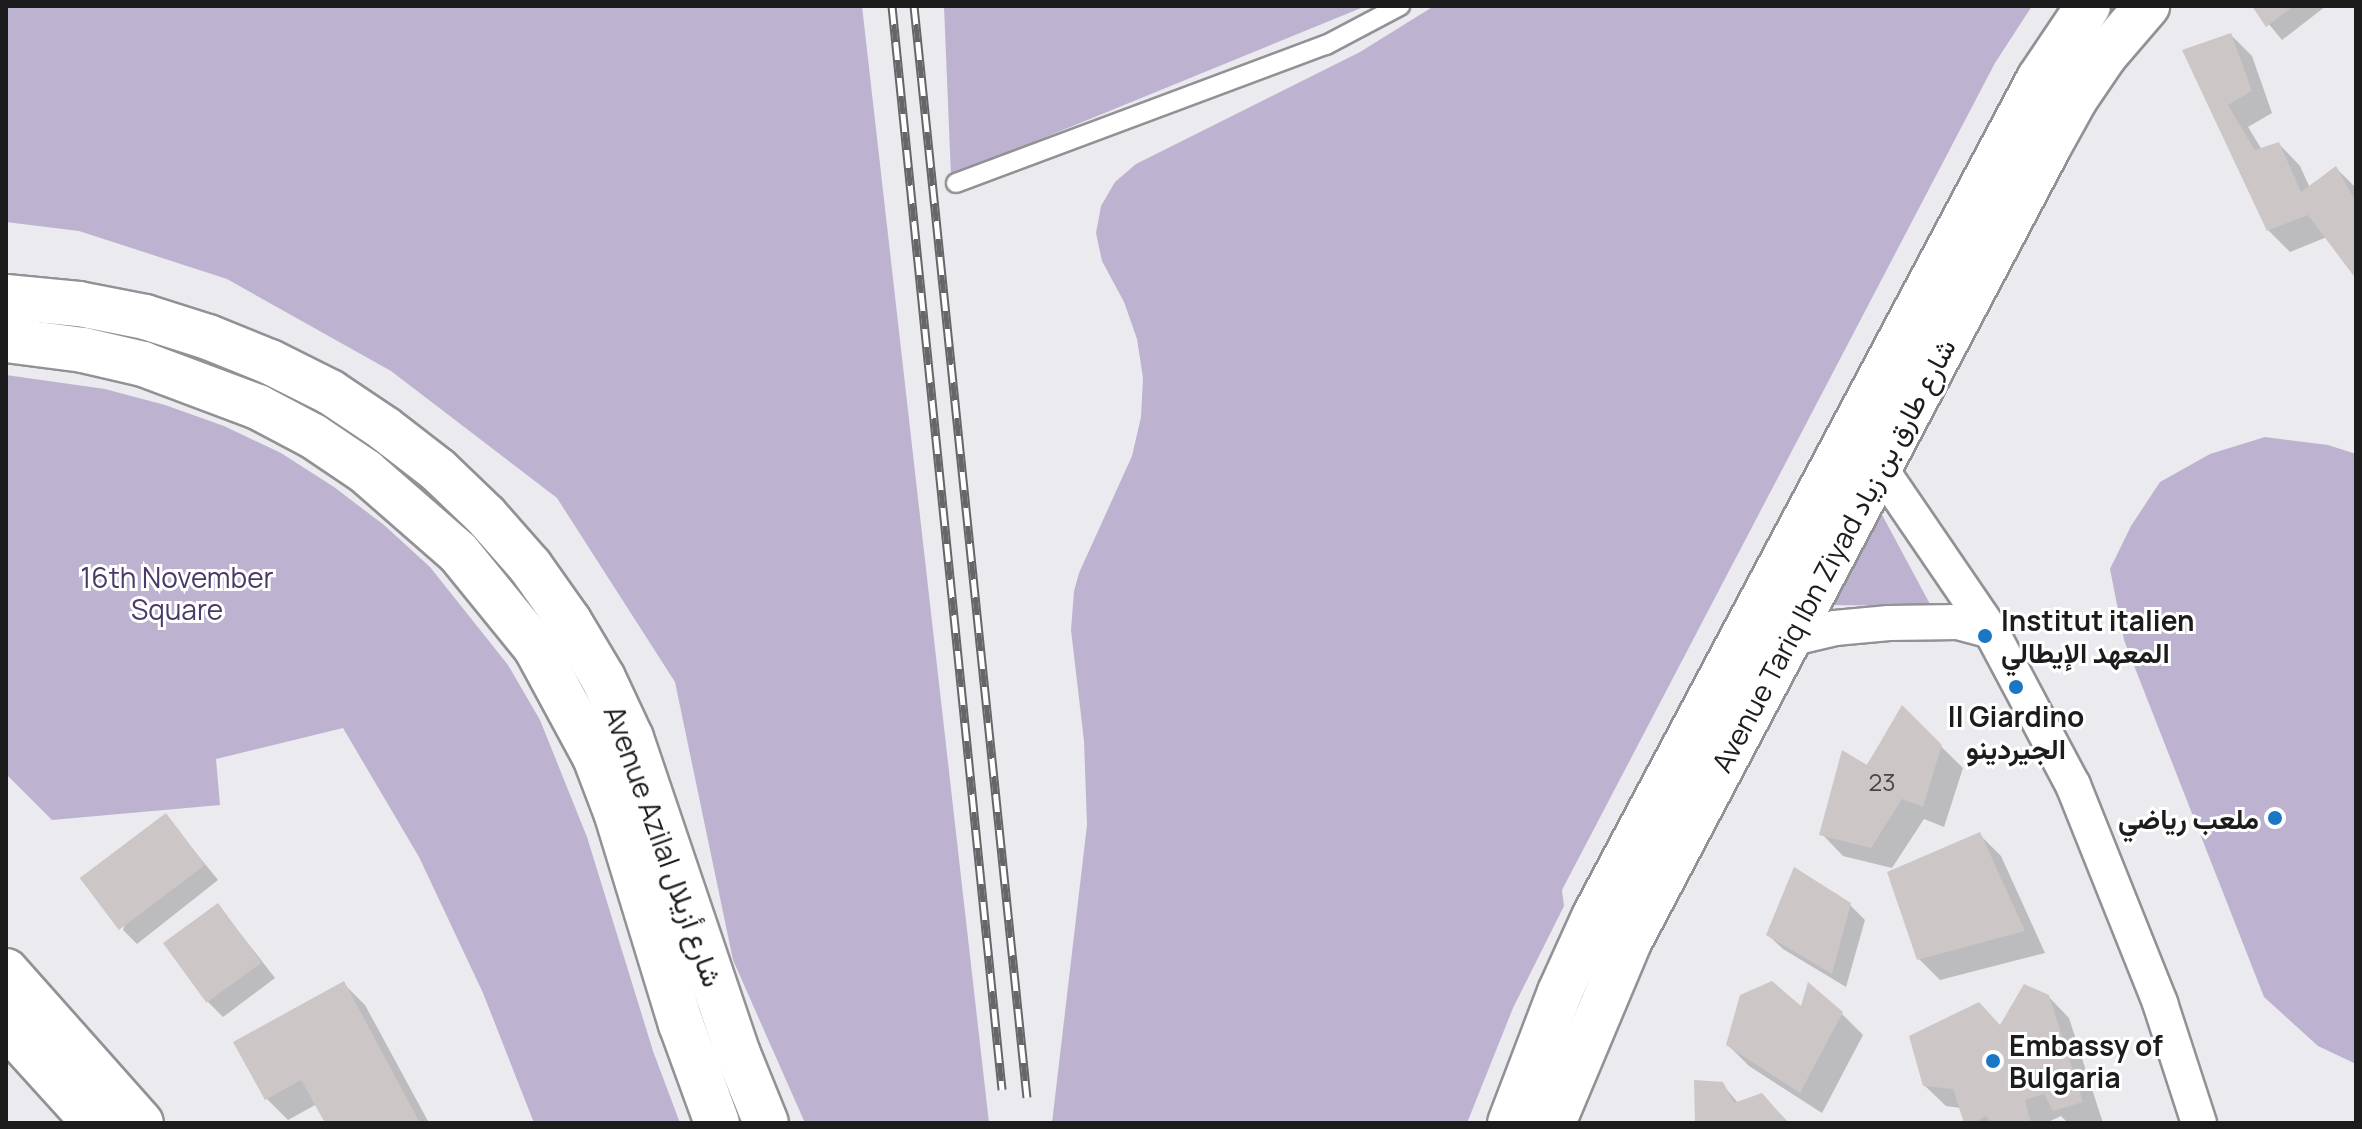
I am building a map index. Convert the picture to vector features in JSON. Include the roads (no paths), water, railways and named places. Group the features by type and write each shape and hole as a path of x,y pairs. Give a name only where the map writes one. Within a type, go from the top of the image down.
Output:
{"main road":[{"name":"Avenue Tariq Ibn Ziyad شارع طارق بن زياد","path":"1510,1123 1560,992 1594,917 2039,79 2088,6"},
{"name":"Avenue Tariq Ibn Ziyad شارع طارق بن زياد","path":"1553,1123 1629,942 2075,99 2105,55 2147,6"},
{"name":"Avenue Azilal شارع أزيلال","path":"6,297 79,304 145,317 208,337 270,362 330,392 385,429 438,470 486,516 530,566 569,621 603,678 631,738 738,1054 766,1123"},
{"name":"Avenue Azilal شارع أزيلال","path":"6,340 83,350 143,364 258,407 313,436 365,471 458,552 536,648 595,757 617,815 681,1024 717,1123"},
{"path":"6,971 141,1123"},
{"path":"6,1025 95,1123"}],"street":[{"path":"1880,468 1991,631 2073,785 2160,1003 2199,1123"},
{"path":"1789,639 1835,628 1889,623 1958,622 1991,631"}],"lane":[{"path":"956,183 1326,45 1400,6"}],"railway":[{"path":"892,6 1002,1089"},
{"path":"914,6 1027,1097"}],"place":[{"name":"Institut italien المعهد الإيطالي","path":"1985,636"},
{"name":"Il Giardino الجيردينو","path":"2016,687"},
{"name":"ملعب رياضي","path":"2275,818"},
{"name":"Embassy of Bulgaria","path":"1993,1061"}],"park label":[{"name":"16th November Square","path":"177,593"}]}
